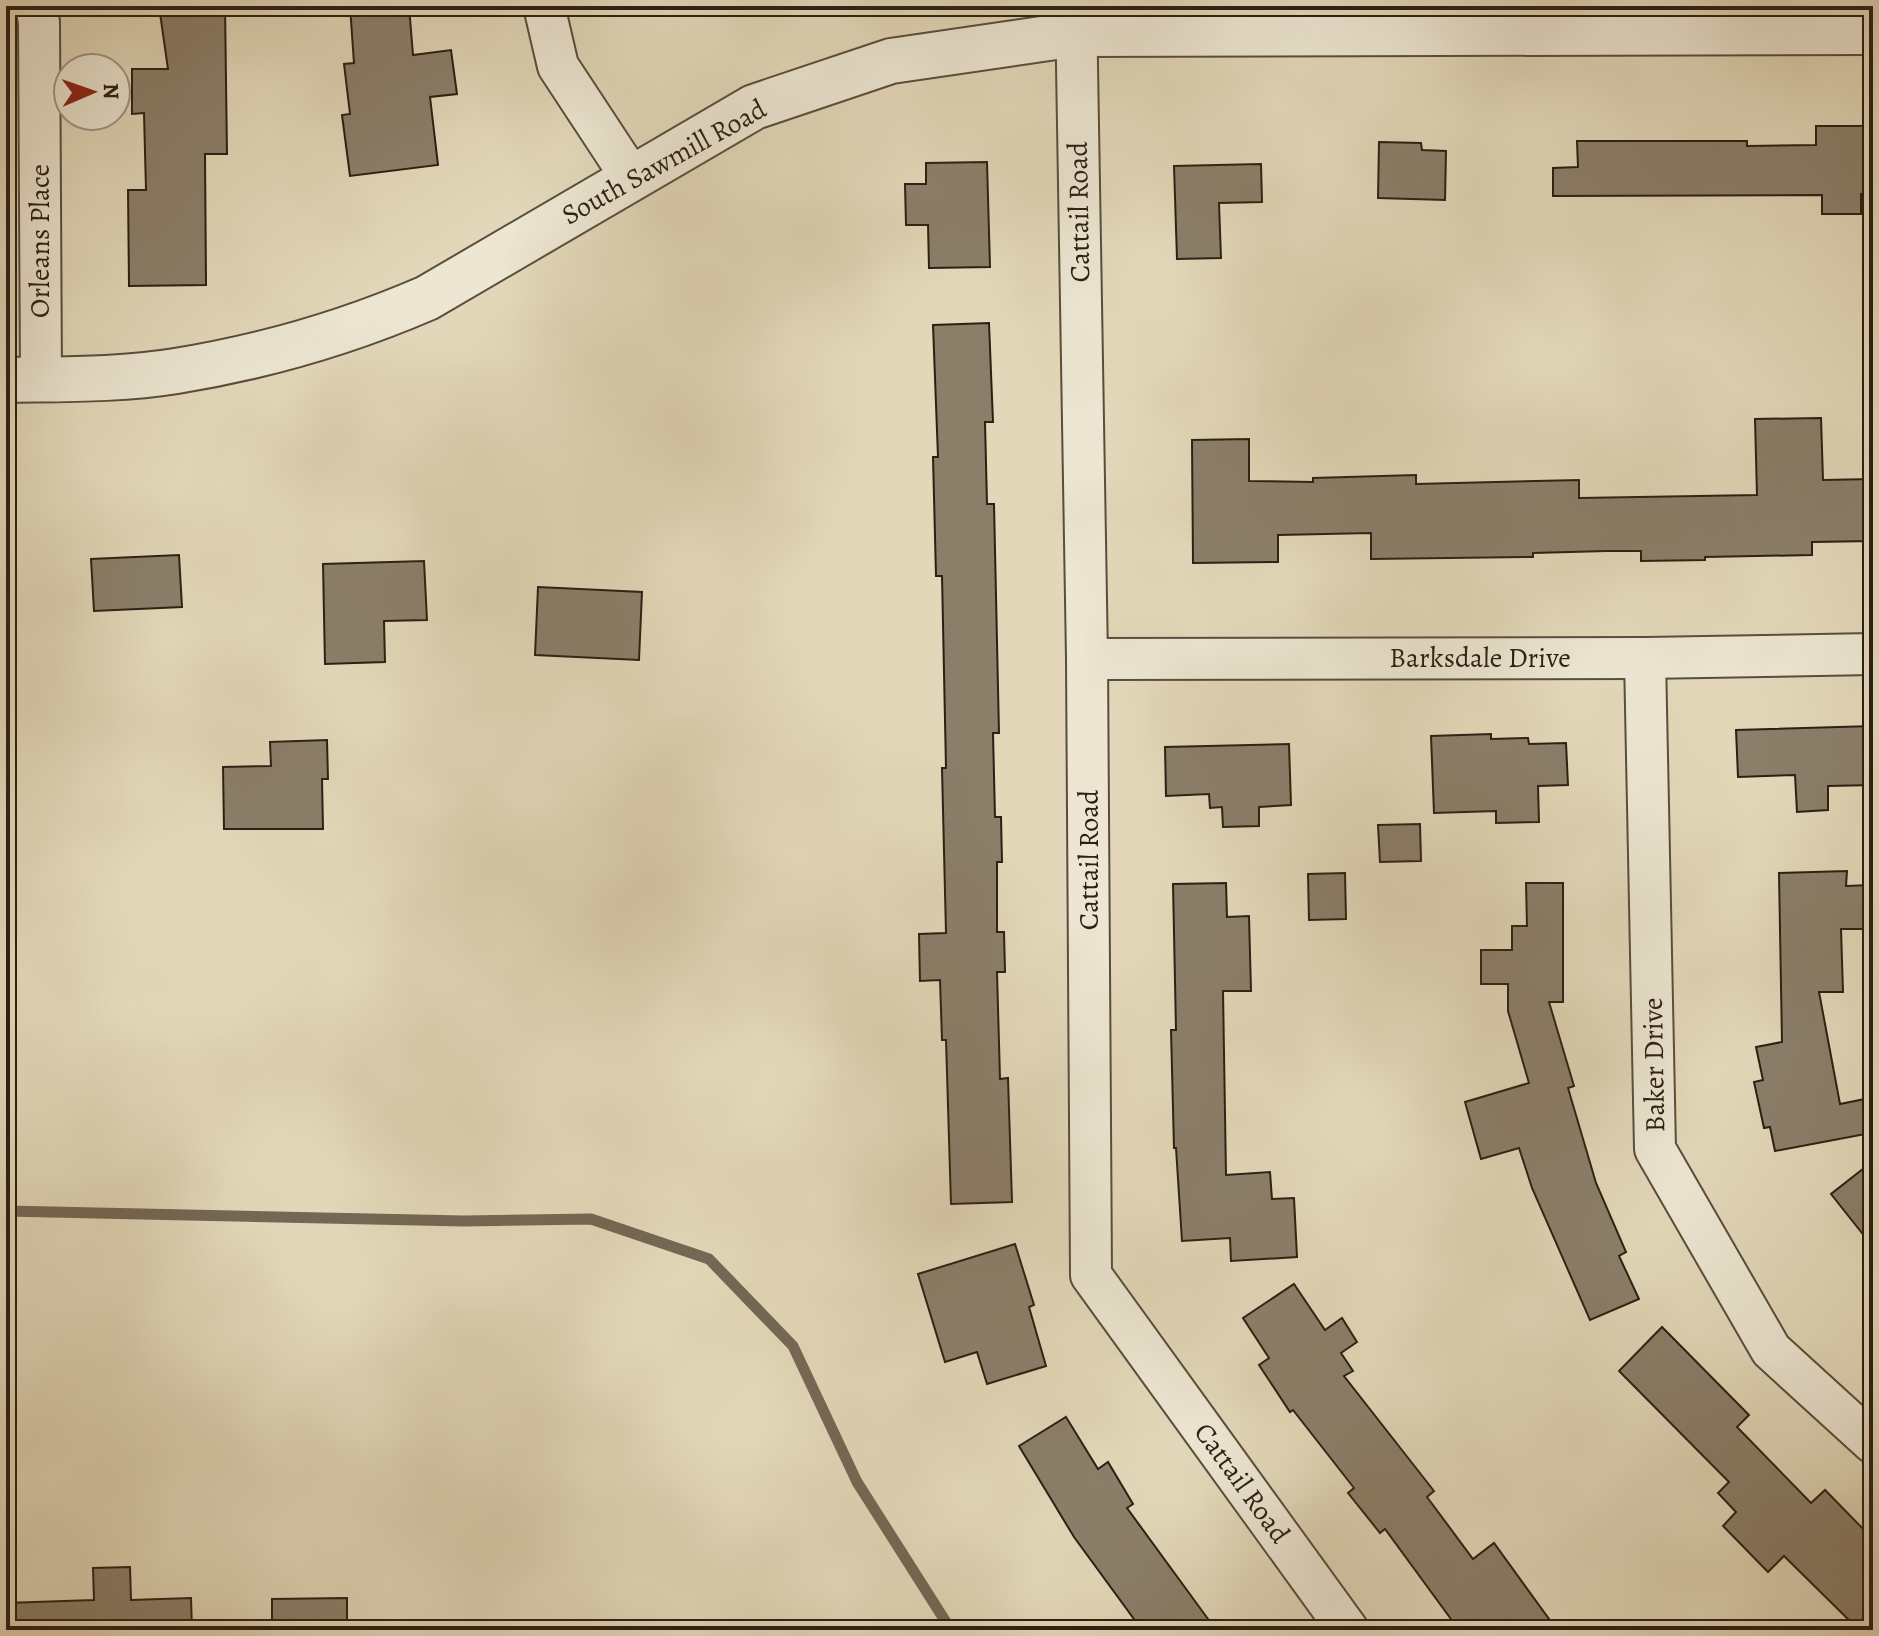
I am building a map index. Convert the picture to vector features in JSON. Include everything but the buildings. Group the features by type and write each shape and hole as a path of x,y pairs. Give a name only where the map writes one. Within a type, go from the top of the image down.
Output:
{"street":[{"name":"Orleans Place","path":"24,380 39,22 36,6"},
{"path":"544,6 558,66 631,177"},
{"name":"South Sawmill Road","path":"24,380 175,371 328,336 378,319 427,298 754,107 891,61 1076,20 1813,20 1873,32"},
{"name":"Cattail Road","path":"1076,20 1087,659 1091,1275 1348,1630"},
{"name":"Barksdale Drive","path":"1087,659 1645,658 1873,654"},
{"name":"Baker Drive","path":"1645,658 1655,1149 1771,1350 1873,1443"}],"waterway":[{"path":"846,6 862,6"},
{"path":"6,1211 464,1221 591,1219 709,1259 793,1346 857,1482 951,1630"}]}
